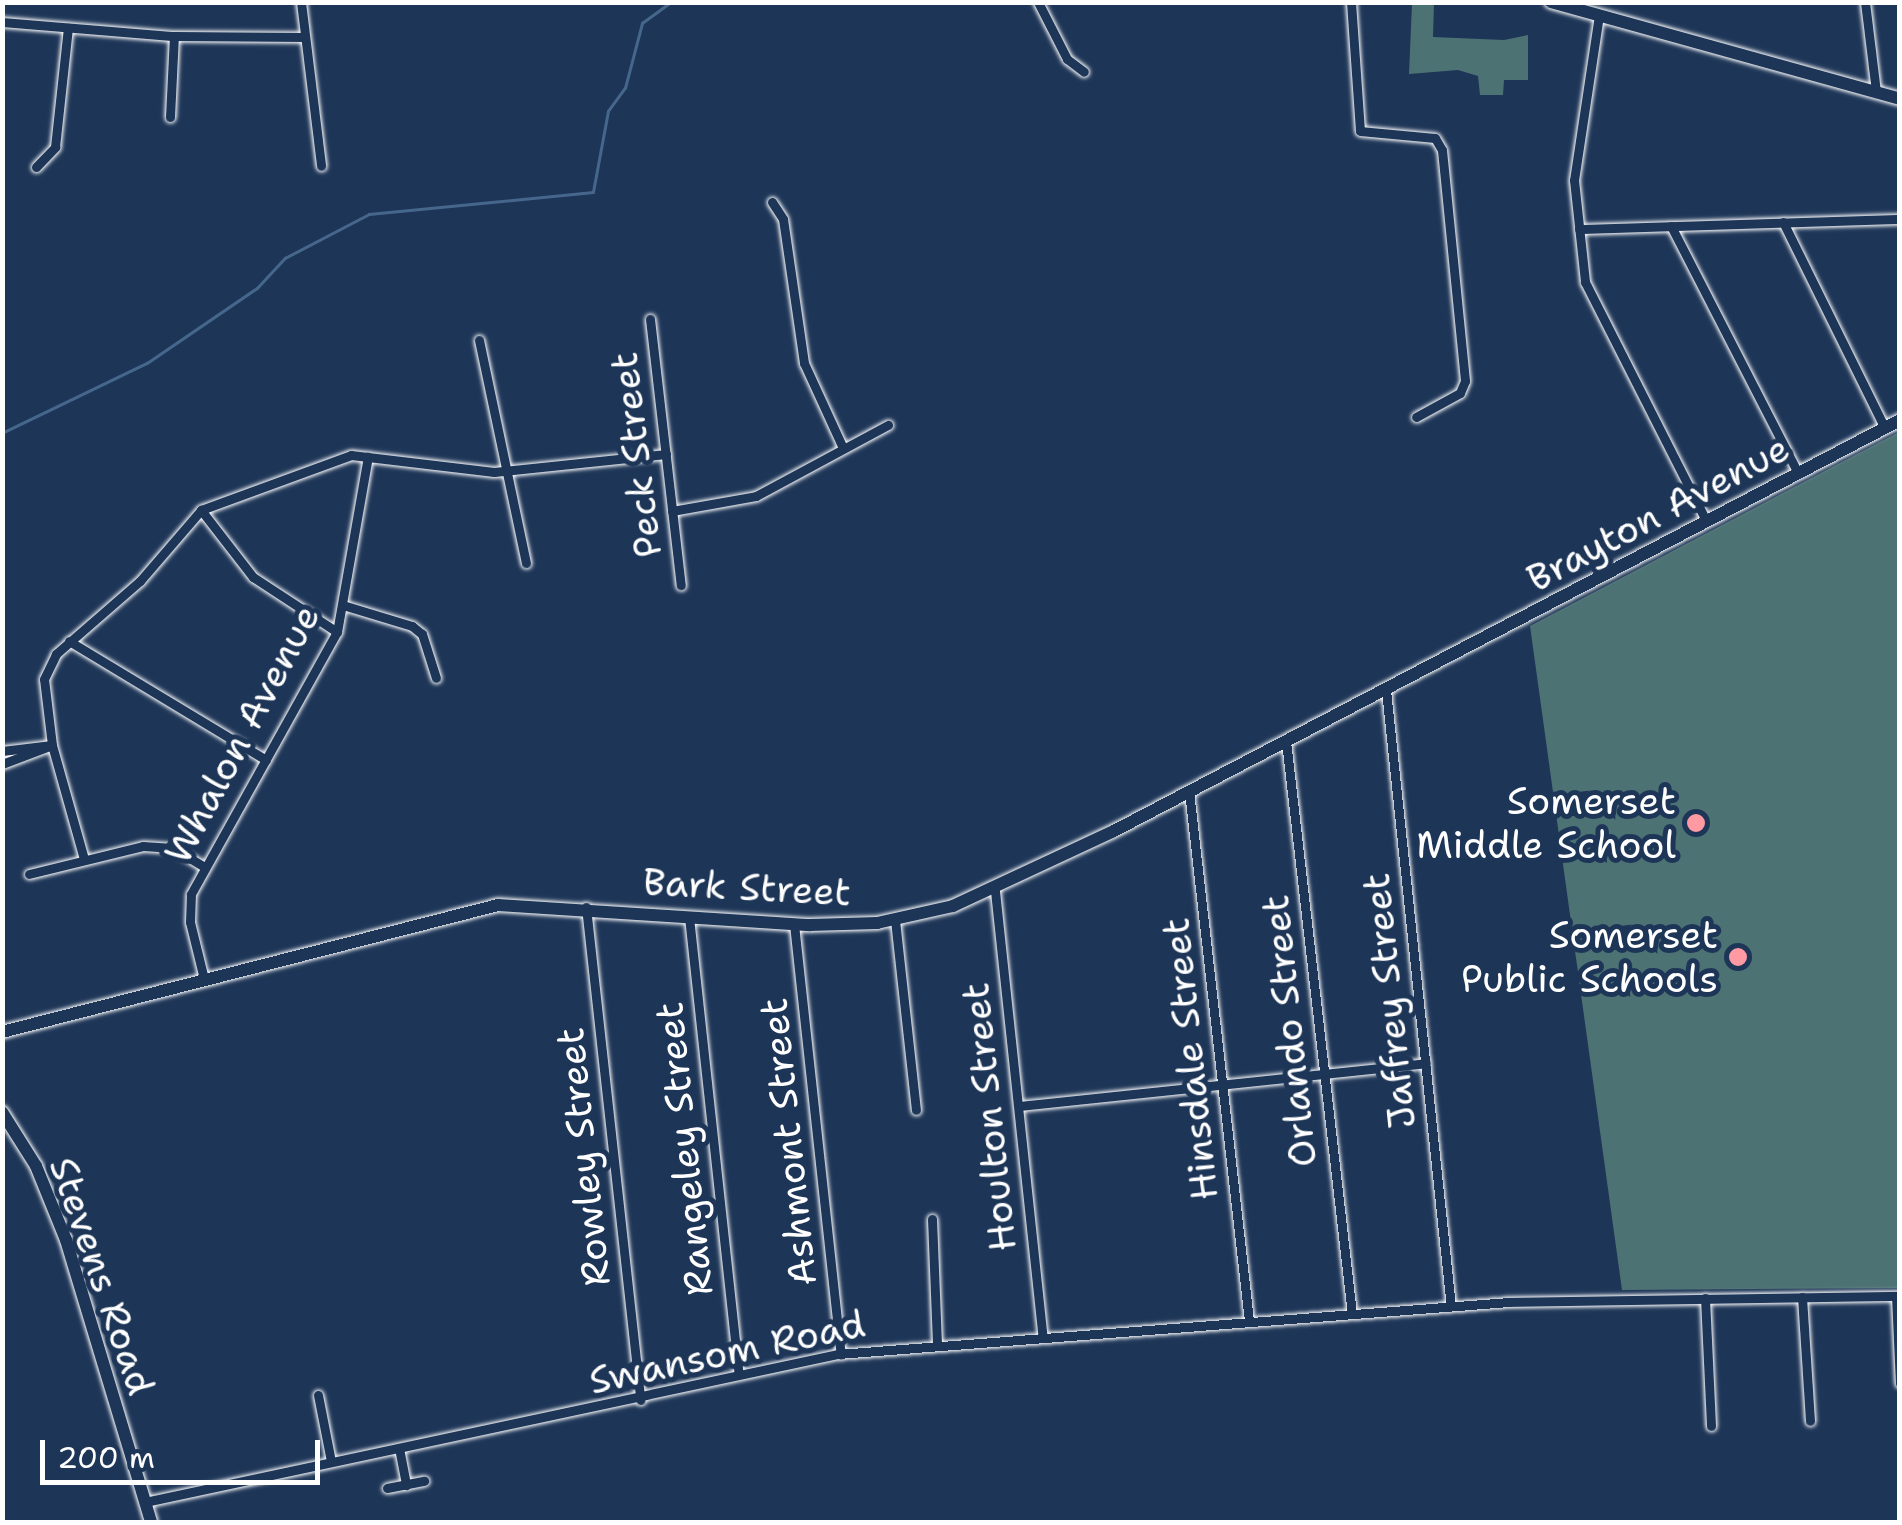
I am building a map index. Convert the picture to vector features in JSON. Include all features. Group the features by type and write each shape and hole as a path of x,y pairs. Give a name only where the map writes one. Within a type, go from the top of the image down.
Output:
{"main road":[{"path":"1550,2 1900,99"},
{"name":"Brayton Avenue","path":"1445,659 1900,420"},
{"name":"Bark Street","path":"2,1032 462,911 526,903 794,924 895,920 995,890 1445,659"},
{"path":"2,1040 18,1028"},
{"name":"Stevens Road","path":"2,1112 36,1166 62,1230 151,1522"}],"street":[{"path":"300,2 321,166"},
{"path":"1038,2 1066,58 1084,72"},
{"path":"1351,2 1360,131 1435,138 1442,150 1465,381 1460,394 1416,418"},
{"path":"1865,2 1876,92"},
{"path":"1599,15 1574,180 1588,292 1706,521"},
{"path":"2,22 174,36 305,38"},
{"path":"36,167 55,147 68,28"},
{"path":"170,118 174,36"},
{"path":"772,202 784,218 804,363 844,448"},
{"path":"1579,228 1900,219"},
{"path":"1784,222 1885,428"},
{"path":"1670,226 1798,473"},
{"name":"Peck Street","path":"650,319 681,585"},
{"path":"479,340 526,563"},
{"path":"672,510 756,496 888,425"},
{"path":"84,859 52,745 44,680 69,642 140,581 201,510 336,458 368,457 506,472 666,454"},
{"name":"Whalon Avenue","path":"204,979 188,910 206,866 337,632 346,606 368,457"},
{"path":"201,510 253,577 337,632"},
{"path":"346,606 412,626 422,634 436,678"},
{"path":"69,642 266,760"},
{"name":"Jaffrey Street","path":"1386,690 1451,1306"},
{"name":"Orlando Street","path":"1286,742 1352,1314"},
{"path":"2,751 52,745"},
{"path":"2,764 52,745"},
{"name":"Hinsdale Street","path":"1189,791 1249,1321"},
{"path":"29,874 84,859 162,846 206,866"},
{"name":"Houlton Street","path":"995,890 1043,1337"},
{"name":"Rowley Street","path":"586,908 640,1400"},
{"name":"Rangeley Street","path":"689,916 739,1374"},
{"path":"895,920 916,1110"},
{"name":"Ashmont Street","path":"794,924 841,1354"},
{"path":"1018,1106 1426,1063"},
{"path":"932,1218 937,1345"},
{"path":"1898,1296 1900,1383"},
{"name":"Swansom Road","path":"145,1502 640,1400 739,1374 841,1354 1509,1302 1898,1296"},
{"path":"1802,1297 1810,1421"},
{"path":"1705,1298 1711,1426"},
{"path":"318,1395 331,1461"},
{"path":"399,1448 406,1485"},
{"path":"387,1488 424,1481"}],"green space":[{"path":"1412,3 1434,3 1433,37 1504,40 1528,35 1528,80 1504,80 1503,95 1480,95 1478,76 1458,70 1409,74"},
{"name":"Somerset Public Schools","path":"1899,432 1899,1288 1622,1290 1530,626"}],"waterway":[{"path":"2,433 147,363 257,288 285,258 369,214 593,192 608,111 625,88 642,23 671,2"}],"place":[{"name":"Somerset Middle School","path":"1696,823"},
{"name":"Somerset Public Schools","path":"1738,957"}]}
